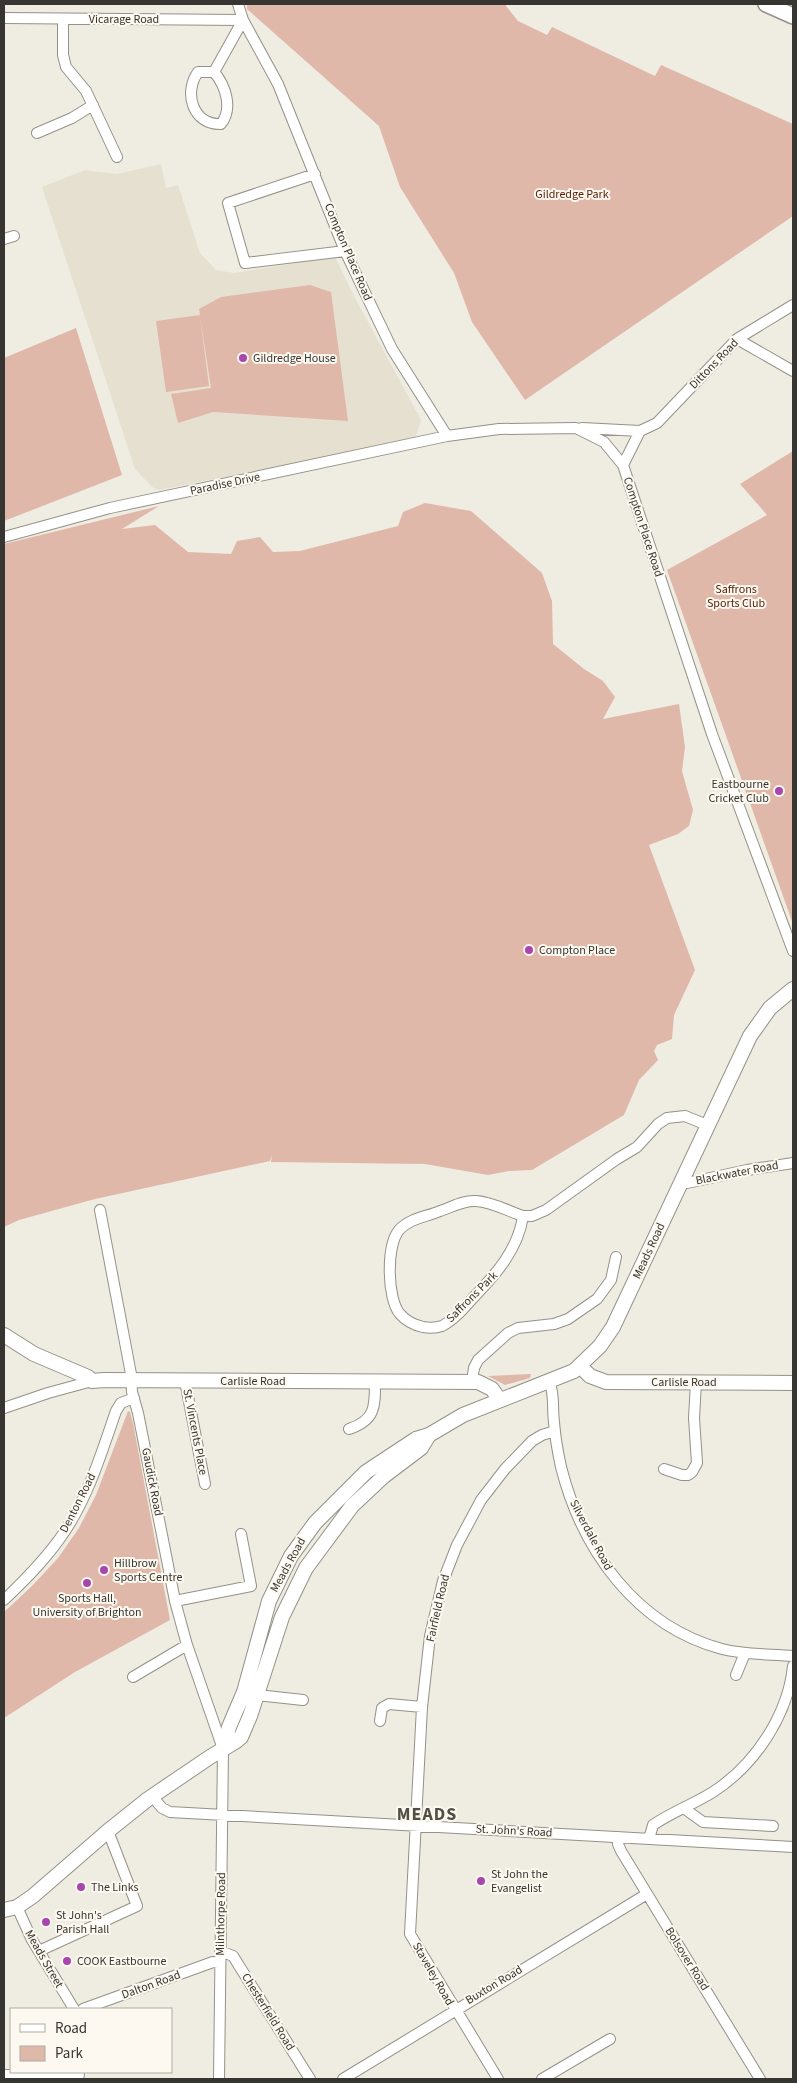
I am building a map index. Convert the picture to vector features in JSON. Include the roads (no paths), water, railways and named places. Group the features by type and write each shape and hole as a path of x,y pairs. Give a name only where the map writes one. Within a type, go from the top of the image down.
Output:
{"main road":[{"path":"766,4 793,16"}],"street":[{"name":"Compton Place Road","path":"238,4 243,20 278,84 345,251 392,349 447,436 499,429 576,428 604,442 623,465 712,734 793,951"},
{"name":"Vicarage Road","path":"4,18 243,20"},
{"path":"63,19 63,55 66,67 86,90 93,105 113,136 117,157"},
{"path":"214,72 243,20"},
{"path":"198,72 214,72 220,79 228,108 226,118 221,124 211,125 203,121 196,112 191,91 193,79 198,72"},
{"path":"37,133 72,118 93,105"},
{"path":"315,174 228,203 245,263 345,251"},
{"name":"Dittons Road","path":"640,431 657,423 737,339 793,305"},
{"path":"737,339 793,371"},
{"path":"576,428 640,431 623,465"},
{"name":"Paradise Drive","path":"4,537 110,508 447,436"},
{"name":"Meads Road","path":"223,1749 244,1692 269,1601 300,1543 315,1523 366,1472 416,1439 429,1435 463,1414 563,1376 580,1366 600,1346 613,1327 750,1036 770,1008 793,989"},
{"path":"523,1216 532,1216 546,1210 617,1159 637,1147 658,1124 667,1118 685,1116 707,1125"},
{"name":"Blackwater Road","path":"681,1182 687,1183 747,1170 793,1163"},
{"name":"Saffrons Park","path":"470,1201 485,1202 523,1216 520,1234 504,1262 454,1317 442,1325 430,1328 411,1323 400,1314 391,1287 391,1260 396,1236 405,1225 417,1218 470,1201"},
{"name":"Gaudick Road","path":"100,1210 134,1398 175,1601 187,1645 223,1749"},
{"path":"472,1382 474,1368 478,1360 508,1333 518,1328 554,1324 568,1319 597,1299 611,1280 616,1257"},
{"path":"4,1334 34,1354 88,1377 92,1381"},
{"name":"Carlisle Road","path":"580,1366 590,1376 606,1382 793,1382"},
{"name":"Carlisle Road","path":"4,1408 92,1381 131,1380 472,1382 487,1385 499,1400"},
{"name":"St. Vincents Place","path":"185,1381 205,1484"},
{"name":"Silverdale Road","path":"549,1381 553,1396 555,1431 561,1466 569,1495 599,1557 624,1590 654,1616 682,1634 704,1643 746,1653 793,1656"},
{"path":"349,1429 365,1422 370,1416 375,1401 375,1382"},
{"path":"664,1469 688,1475 697,1463 694,1418 696,1382"},
{"name":"Denton Road","path":"4,1600 51,1552 66,1530 89,1485 116,1411 122,1403 134,1398"},
{"name":"Fairfield Road","path":"415,1826 422,1707 430,1636 441,1590 460,1538 481,1500 505,1469 532,1441 542,1435 555,1431"},
{"name":"Meads Road","path":"10,1908 33,1896 108,1831 152,1796 240,1737 257,1694 288,1602 314,1556 352,1506 384,1476 421,1448 429,1435"},
{"path":"175,1601 251,1586 241,1534"},
{"path":"133,1677 187,1645"},
{"path":"736,1674 746,1653"},
{"path":"649,1839 653,1825 685,1809 716,1790 752,1756 781,1713 788,1695 793,1666"},
{"path":"257,1694 303,1700"},
{"path":"380,1721 382,1708 389,1704 422,1707"},
{"name":"Milnthorpe Road","path":"219,2079 223,1749"},
{"name":"St. John's Road","path":"152,1796 162,1808 170,1812 793,1847"},
{"path":"685,1809 703,1822 773,1826"},
{"name":"Staveley Road","path":"415,1826 410,1934 454,2010 498,2079"},
{"path":"39,1951 137,1906 108,1831"},
{"name":"Bolsover Road","path":"618,1837 621,1851 760,2079"},
{"name":"Buxton Road","path":"343,2079 647,1894"},
{"name":"Meads Street","path":"10,1908 73,2008"},
{"name":"Chesterfield Road","path":"220,1951 233,1956 310,2079"},
{"name":"Dalton Road","path":"86,2008 213,1962 220,1963"},
{"path":"542,2079 610,2039"},
{"path":"4,2076 79,2075"}],"place":[{"name":"Gildredge House","path":"243,358"},
{"name":"Eastbourne Cricket Club","path":"779,791"},
{"name":"Compton Place","path":"529,950"},
{"name":"Hillbrow Sports Centre","path":"104,1570"},
{"name":"Sports Hall, University of Brighton","path":"87,1583"},
{"name":"St John the Evangelist","path":"481,1881"},
{"name":"The Links","path":"81,1887"},
{"name":"St John's Parish Hall","path":"46,1922"},
{"name":"COOK Eastbourne","path":"67,1961"}],"district":[{"name":"MEADS","path":"427,1814"}],"park label":[{"name":"Gildredge Park","path":"572,194"},
{"name":"Saffrons Sports Club","path":"736,596"}]}
